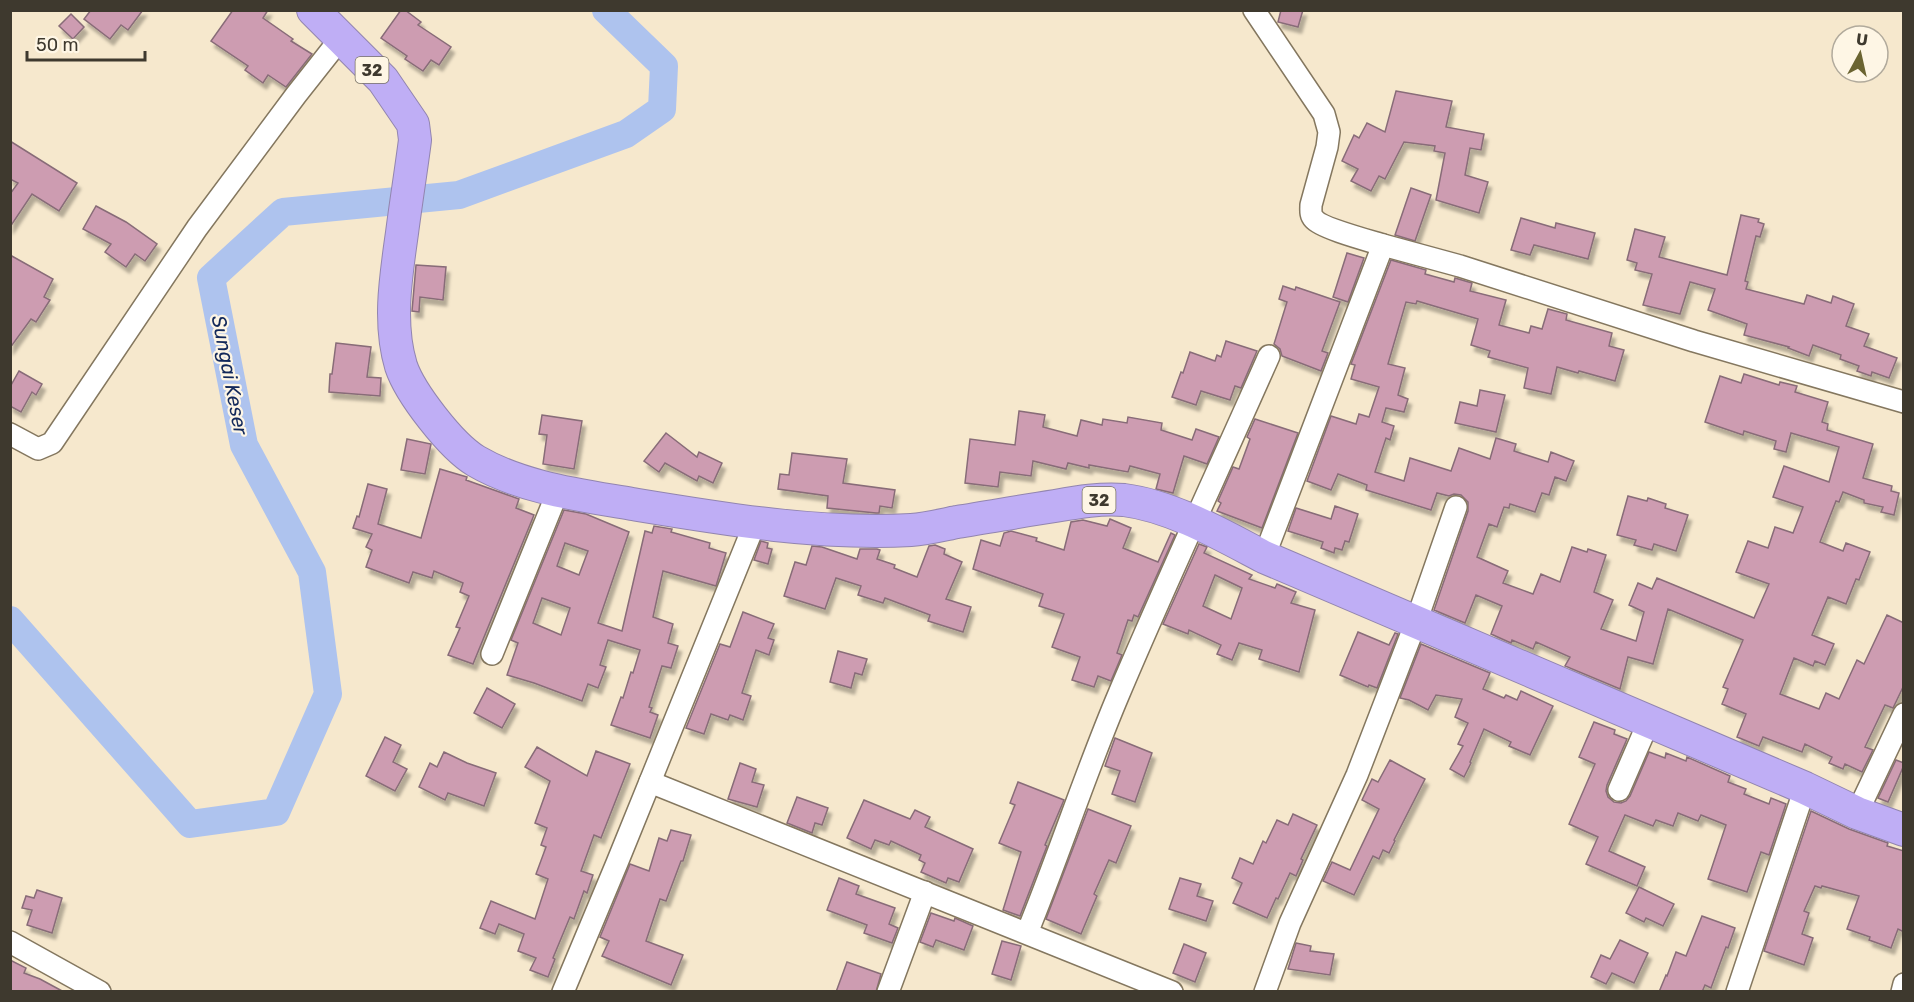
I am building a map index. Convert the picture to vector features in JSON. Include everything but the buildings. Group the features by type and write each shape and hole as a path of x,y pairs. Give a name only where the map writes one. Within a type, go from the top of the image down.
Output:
{"highway":[{"name":"32","path":"313,10 383,80 413,124 416,140 399,252 394,305 394,336 402,368 417,398 459,448 472,459 490,469 558,491 755,524 858,530 913,530 1103,499 1126,501 1166,510 1264,557 1805,788 1857,813 1904,830"}],"street":[{"path":"1254,10 1324,114 1329,132 1311,205 1314,220 1383,245 1460,266 1694,341 1904,402"},
{"path":"10,434 38,449 52,443 197,228 296,94 341,38"},
{"path":"1264,557 1383,245"},
{"path":"1028,933 1118,696 1269,356"},
{"path":"492,654 558,491"},
{"path":"1265,992 1290,923 1357,775 1416,622 1456,507"},
{"path":"563,992 755,524"},
{"path":"1857,813 1904,714"},
{"path":"1619,790 1649,721"},
{"path":"650,782 1172,992"},
{"path":"1737,992 1805,788"},
{"path":"888,992 925,892"},
{"path":"10,942 100,992"},
{"path":"1902,992 1904,984"}],"waterway":[{"name":"Sungai Keser","path":"10,620 190,824 276,812 328,694 312,572 244,445 211,278 283,212 459,195 626,134 662,109 664,66 606,10"}]}
